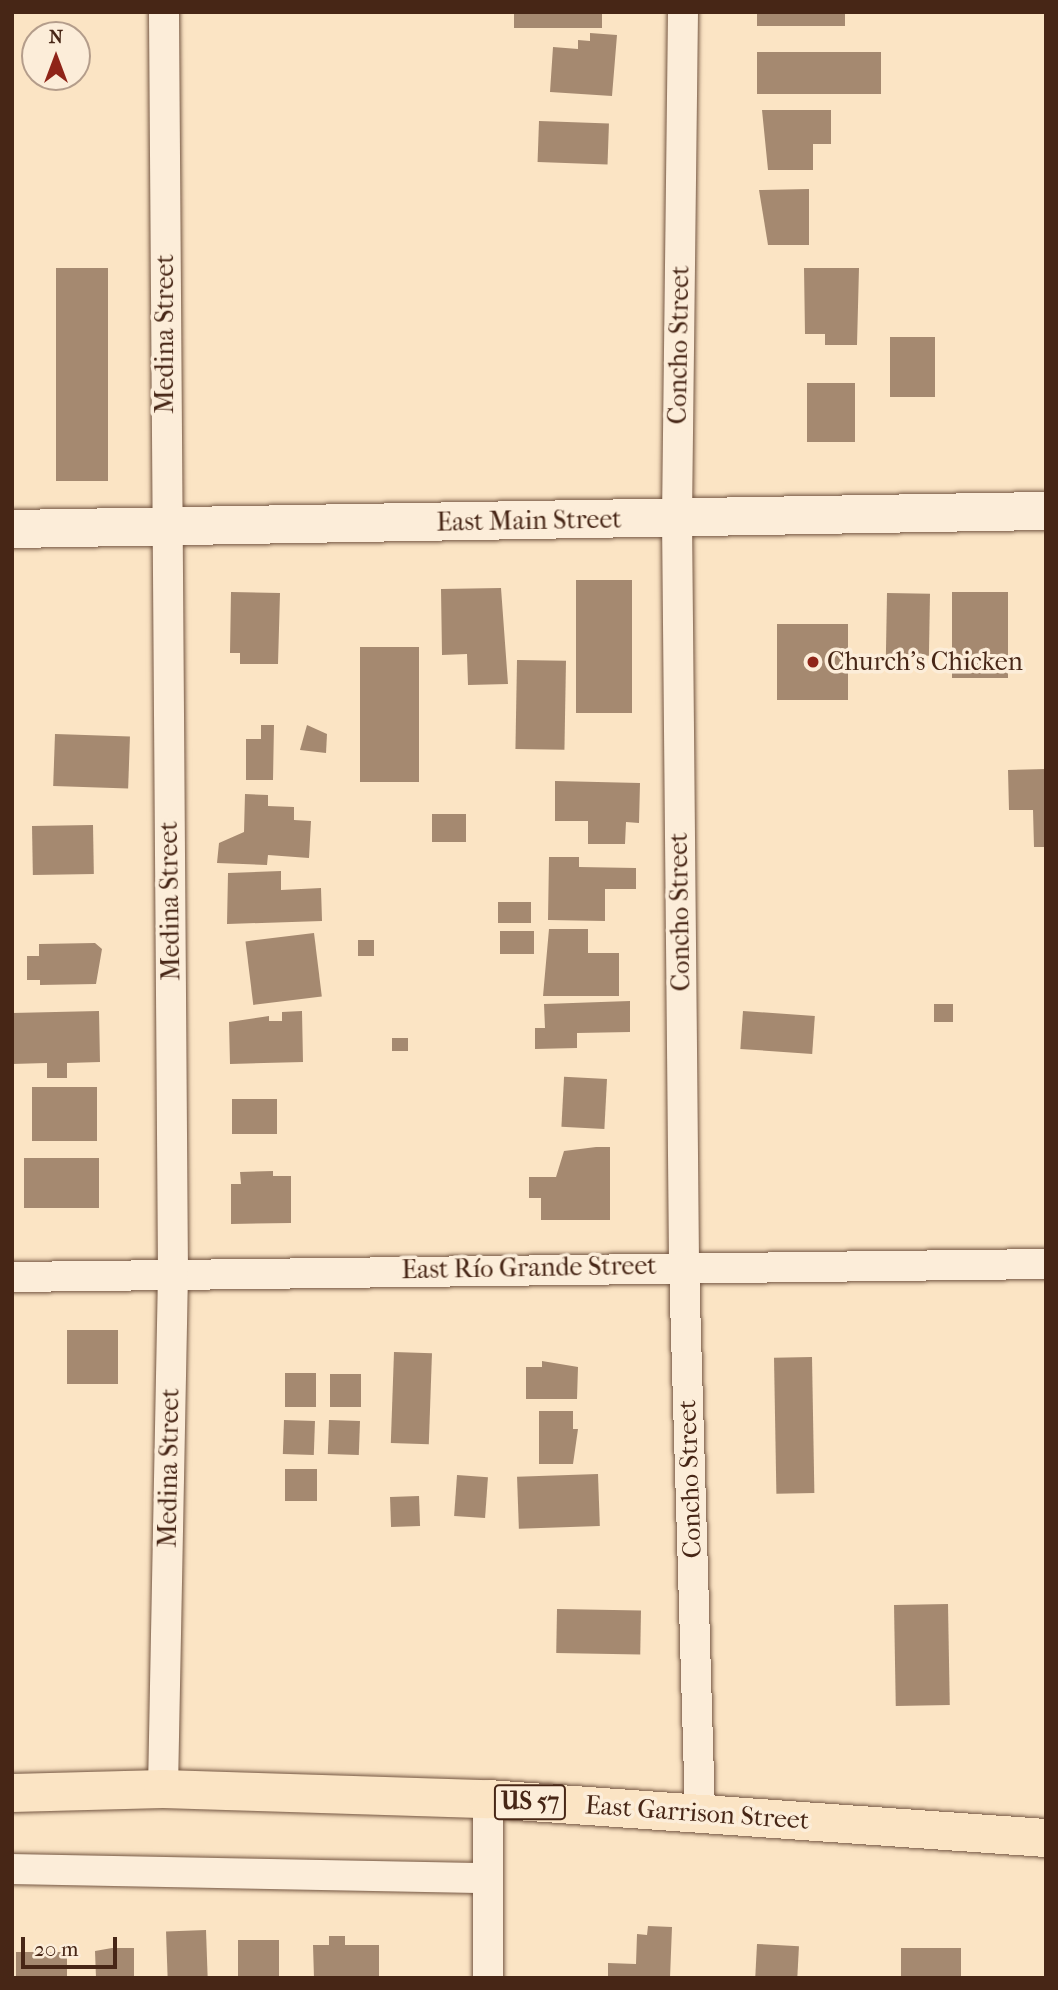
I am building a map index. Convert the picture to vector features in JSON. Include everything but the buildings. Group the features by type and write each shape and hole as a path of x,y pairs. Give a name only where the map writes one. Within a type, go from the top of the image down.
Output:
{"main road":[{"name":"East Main Street","path":"12,530 1046,511"},
{"name":"East Garrison Street","path":"12,1793 163,1789 488,1799 1046,1838"}],"street":[{"name":"Medina Street","path":"163,1789 173,1273 164,12"},
{"name":"Concho Street","path":"684,12 677,518 684,1266 700,1812"},
{"name":"East Río Grande Street","path":"12,1277 684,1266 1046,1264"},
{"path":"488,1799 488,1978"},
{"path":"12,1869 488,1878"}],"place":[{"name":"Church's Chicken","path":"813,662"}]}
